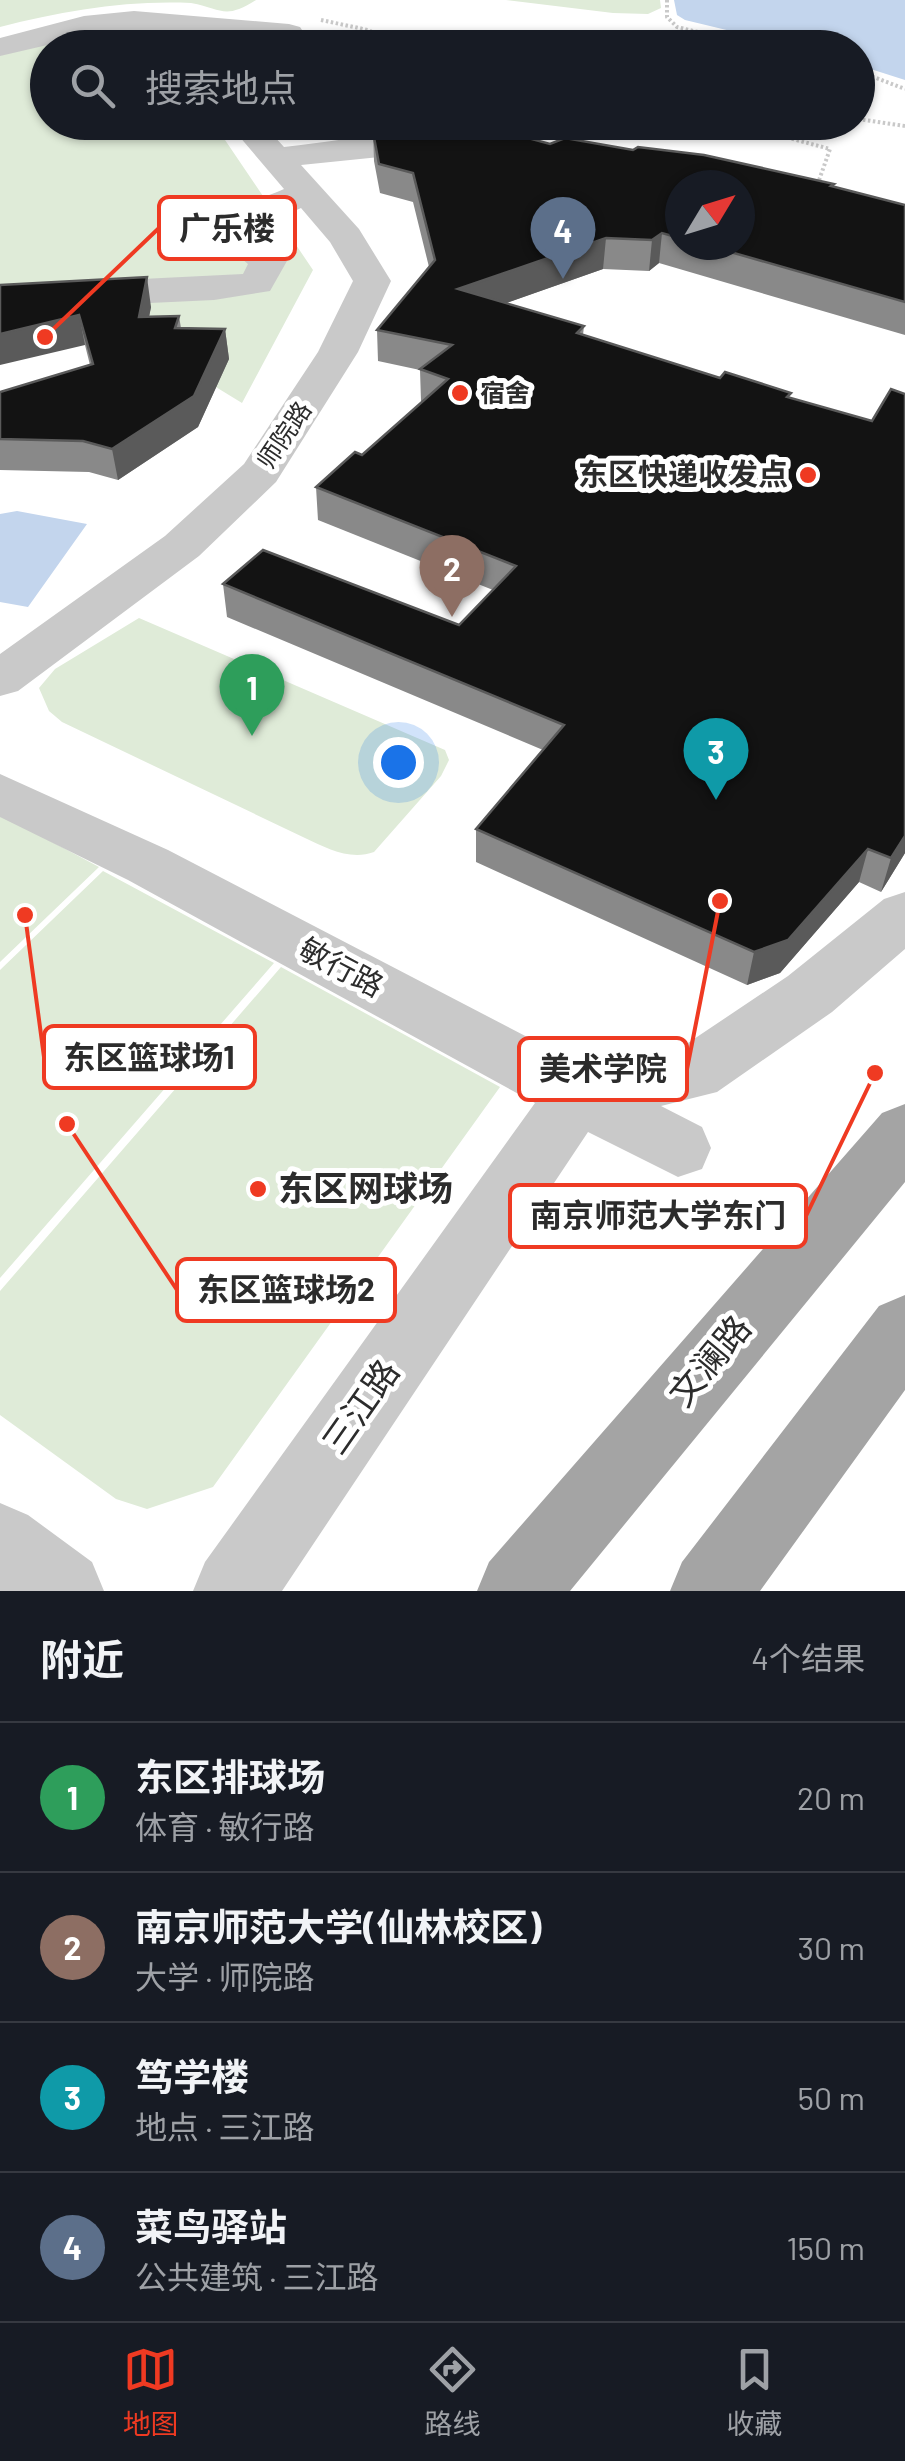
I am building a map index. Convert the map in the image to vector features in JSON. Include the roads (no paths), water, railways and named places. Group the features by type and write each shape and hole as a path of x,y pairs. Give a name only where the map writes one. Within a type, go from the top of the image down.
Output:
{"main road":[{"name":"文澜路","path":"518,1591 905,1133"},
{"path":"711,1591 905,1330"}],"street":[{"path":"61,30 114,21 267,30"},
{"path":"0,48 30,39"},
{"path":"266,140 476,149"},
{"name":"师院路","path":"0,679 182,546 260,473 338,352 372,281 346,237 266,140"},
{"path":"0,298 214,289 257,283 268,261 241,242 247,219 306,192"},
{"name":"敏行路","path":"0,794 148,864 678,1148"},
{"path":"578,1094 694,1073 810,994 905,915"},
{"name":"三江路","path":"234,1591 578,1094"},
{"path":"0,1543 63,1591"}],"water":[{"path":"674,0 905,0 905,80 875,70 875,30 726,30 677,15"},
{"path":"17,511 87,524 28,607 0,602 0,514"}],"place":[{"name":"菜鸟驿站","path":"563,279"},
{"name":"广乐楼","path":"45,337"},
{"name":"宿舍","path":"460,393"},
{"name":"东区快递收发点","path":"808,475"},
{"name":"南京师范大学(仙林校区)","path":"452,617"},
{"name":"东区排球场","path":"252,736"},
{"name":"笃学楼","path":"716,800"},
{"name":"美术学院","path":"720,901"},
{"name":"东区篮球场1","path":"25,915"},
{"name":"南京师范大学东门","path":"875,1073"},
{"name":"东区篮球场2","path":"67,1124"},
{"name":"东区网球场","path":"258,1189"}]}
